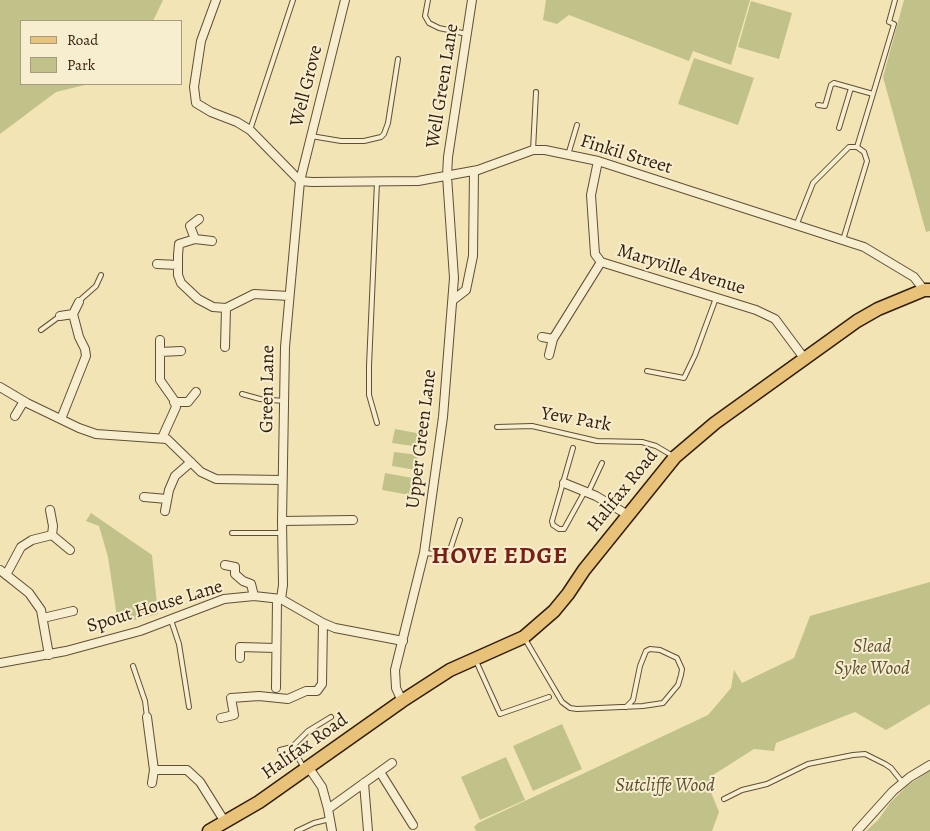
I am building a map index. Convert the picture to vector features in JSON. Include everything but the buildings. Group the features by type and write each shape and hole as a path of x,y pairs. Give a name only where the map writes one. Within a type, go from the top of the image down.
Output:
{"main road":[{"name":"Halifax Road","path":"209,831 259,802 402,701 450,670 524,637 554,611 584,570 676,457 716,423 804,358 864,317 878,309 927,290"}],"street":[{"path":"216,0 201,41 194,87 196,103 250,130 300,181"},
{"name":"Well Grove","path":"300,181 346,0"},
{"name":"Well Green Lane","path":"447,176 448,157 472,0"},
{"name":"Finkil Street","path":"300,181 418,181 474,171 533,150 545,150 598,161 864,247 914,277 927,290"},
{"name":"Maryville Avenue","path":"598,161 591,195 595,254 601,262 756,310 775,319 804,358"},
{"path":"453,300 466,290 473,256 474,171"},
{"name":"Upper Green Lane","path":"402,701 396,688 395,670 424,553 443,417 454,278 447,176"},
{"name":"Green Lane","path":"276,688 279,599 283,585 284,347 300,181"},
{"path":"195,239 190,226 199,219"},
{"path":"212,242 195,239 179,244 178,265 181,282 198,299 212,307 226,308 254,294 289,296"},
{"path":"549,355 553,339 601,262"},
{"path":"157,264 178,265"},
{"path":"60,419 86,356 73,314 79,302"},
{"path":"225,347 226,308"},
{"path":"60,316 73,314"},
{"path":"542,337 553,339"},
{"path":"160,340 160,380 176,407 162,438"},
{"path":"160,352 181,351"},
{"path":"0,387 24,402 96,434 167,439 201,472 216,480 282,480"},
{"path":"188,402 196,392"},
{"path":"15,416 24,402"},
{"path":"174,402 188,402"},
{"path":"188,402 191,411"},
{"path":"165,511 169,490 175,476 191,462"},
{"path":"564,483 586,492 628,515"},
{"path":"144,497 167,499"},
{"path":"50,510 53,526 52,534"},
{"path":"282,520 353,520"},
{"path":"52,534 70,550"},
{"path":"49,654 41,610 29,593 3,572 21,547 32,540 52,534"},
{"path":"224,565 235,567 235,574 251,584 254,596"},
{"name":"Spout House Lane","path":"0,663 49,654 140,631 224,599 254,596 279,599 335,628 403,641"},
{"path":"42,618 73,611"},
{"path":"221,718 234,715 231,698 259,696 288,699 306,691 317,691 322,684 323,623"},
{"path":"240,658 240,647 276,648"},
{"path":"147,717 154,770 152,782"},
{"path":"328,809 392,763"},
{"path":"857,831 902,783 930,765"},
{"path":"307,769 322,787 332,831"},
{"path":"154,770 187,770 200,782 226,822"},
{"path":"380,772 413,825"},
{"path":"364,783 368,831"}],"lane":[{"path":"250,130 293,0"},
{"path":"428,0 425,16 429,23 440,28 467,34"},
{"path":"857,147 894,24 889,22 895,0"},
{"path":"311,136 341,141 364,141 381,137 388,123 398,59"},
{"path":"818,104 825,106 831,85 834,83 873,94"},
{"path":"839,128 851,88"},
{"path":"533,150 536,92"},
{"path":"568,155 577,125"},
{"path":"796,226 813,183 849,146 857,147 864,152 867,161 843,241"},
{"path":"377,182 369,366 369,395 377,423"},
{"path":"79,302 96,286 101,275"},
{"path":"647,371 684,378 695,355 716,298"},
{"path":"41,330 60,316"},
{"path":"242,394 260,400 284,401"},
{"name":"Yew Park","path":"497,427 532,426 597,441 642,442 656,446 676,457"},
{"path":"573,448 552,521 553,525 559,529 564,529 602,463"},
{"path":"424,553 437,554 450,550 460,520"},
{"path":"232,533 282,533"},
{"path":"171,620 179,644 189,708"},
{"path":"524,637 562,702 570,708 626,707 653,706 663,702 678,685 682,669 677,658 660,650 650,649 646,651 640,666 633,700 626,707"},
{"path":"475,659 500,714 548,697"},
{"path":"133,666 145,701 147,717"},
{"path":"280,750 292,747 308,731 330,717"},
{"path":"292,747 307,769"},
{"path":"724,799 742,790 767,784 808,764 853,755 865,754 885,764 891,768 902,783"},
{"path":"297,831 314,822 330,819"}],"green space":[{"path":"0,0 163,0 153,20 20,20 20,85 85,85 56,92 0,134"},
{"path":"546,0 750,0 731,65 693,51 689,61 569,15 557,24 543,20"},
{"path":"904,0 930,0 930,231 926,232 883,77"},
{"path":"751,1 792,13 779,59 738,47"},
{"path":"694,58 754,78 738,125 678,104"},
{"path":"395,429 422,434 420,447 392,443"},
{"path":"394,452 418,455 416,470 392,466"},
{"path":"385,473 413,478 410,495 382,490"},
{"path":"91,513 152,555 158,614 118,624 108,557 99,526 86,521"},
{"path":"930,582 930,704 886,730 855,712 776,743 774,751 754,749 710,777 711,792 719,812 712,831 476,831 474,827 478,823 708,715 731,688 734,670 742,683 794,658 810,616"},
{"path":"562,724 582,769 533,791 513,746"},
{"path":"506,757 525,800 480,820 461,777"},
{"path":"930,770 930,831 866,831 907,786"}],"district":[{"name":"HOVE EDGE","path":"500,557"}],"park label":[{"name":"Slead Syke Wood","path":"872,658"},
{"name":"Sutcliffe Wood","path":"665,786"}]}
